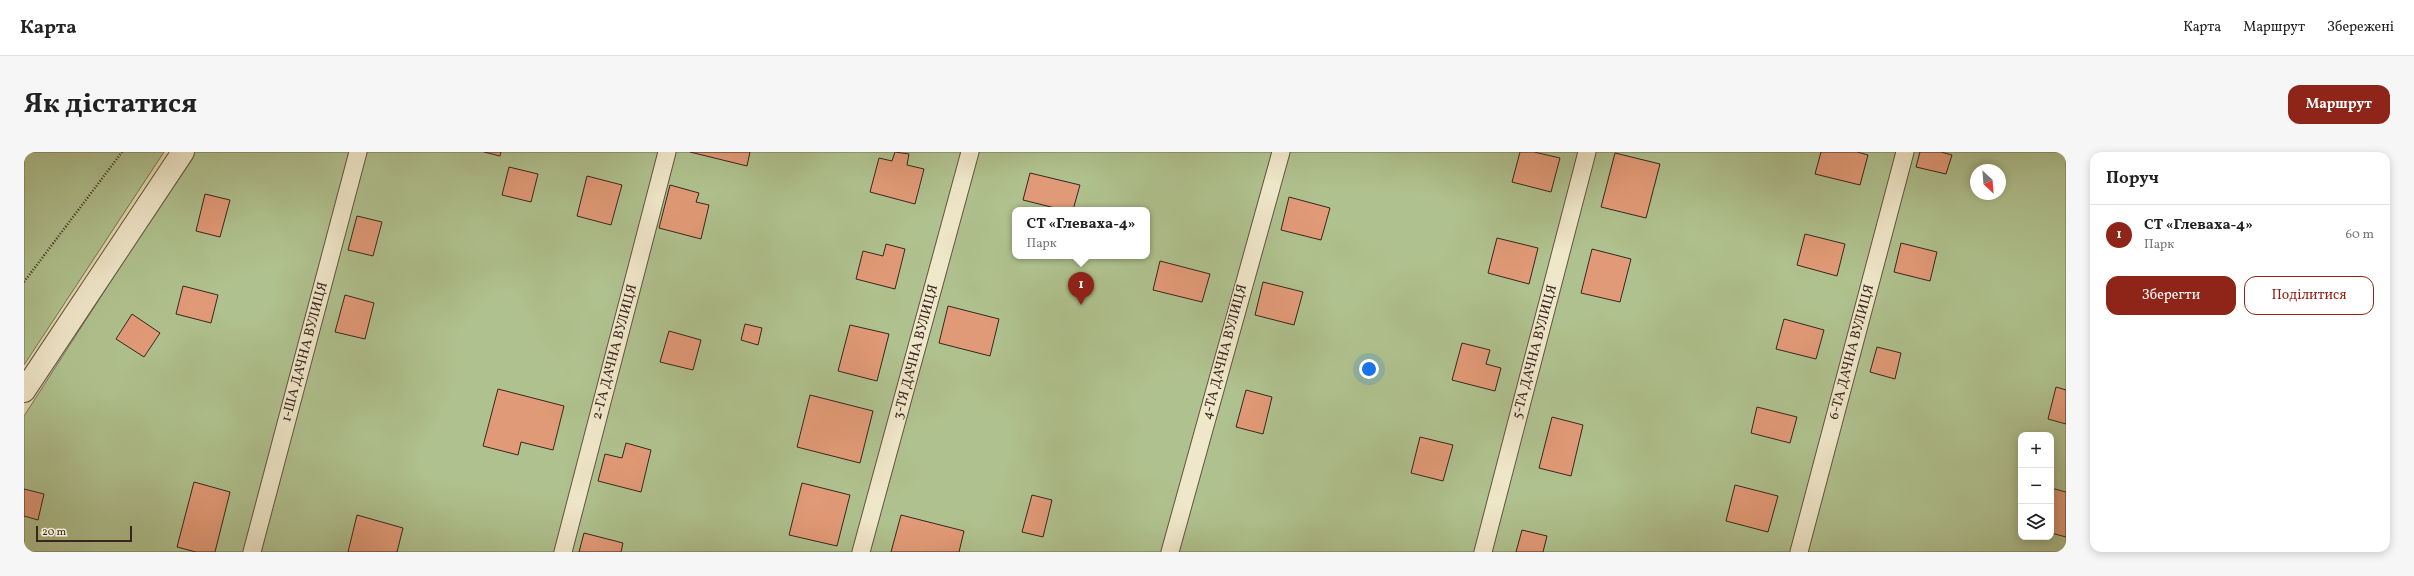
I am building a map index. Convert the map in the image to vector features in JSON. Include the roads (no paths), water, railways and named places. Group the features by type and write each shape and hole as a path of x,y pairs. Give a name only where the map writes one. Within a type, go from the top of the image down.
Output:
{"street":[{"path":"24,391 183,152"}],"lane":[{"name":"1-ША ДАЧНА ВУЛИЦЯ","path":"252,552 358,152"},
{"name":"2-ГА ДАЧНА ВУЛИЦЯ","path":"563,552 667,152"},
{"name":"3-ТЯ ДАЧНА ВУЛИЦЯ","path":"861,552 970,152"},
{"name":"4-ТА ДАЧНА ВУЛИЦЯ","path":"1170,552 1281,152"},
{"name":"5-ТА ДАЧНА ВУЛИЦЯ","path":"1483,552 1587,152"},
{"name":"6-ТА ДАЧНА ВУЛИЦЯ","path":"1799,552 1905,152"}],"place":[{"name":"СТ «Глеваха-4»","path":"1081,305"}]}
